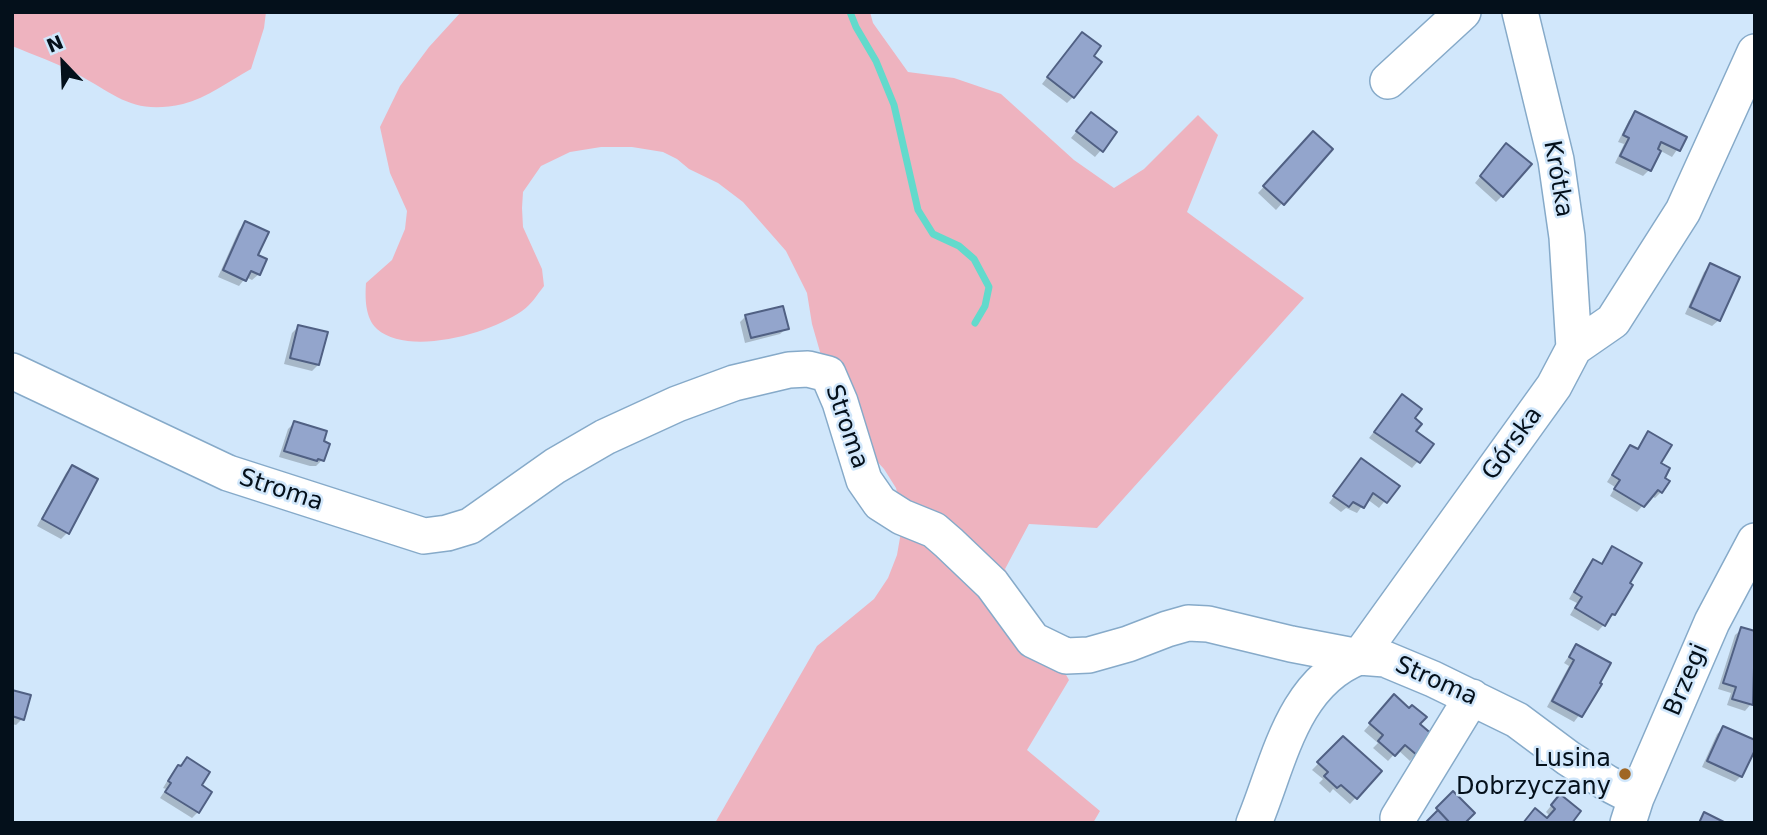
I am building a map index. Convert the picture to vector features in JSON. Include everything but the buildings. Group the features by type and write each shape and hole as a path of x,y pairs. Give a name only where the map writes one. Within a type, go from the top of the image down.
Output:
{"street":[{"path":"1388,81 1462,12"},
{"name":"Krótka","path":"1520,12 1556,160 1568,249 1574,348"},
{"name":"Górska","path":"1254,823 1300,708 1313,688 1343,663 1359,657 1554,386 1574,348 1613,321 1683,211 1755,52"},
{"name":"Stroma","path":"12,371 228,473 424,536 470,526 555,466 605,437 677,404 734,383 789,370 808,369 828,374 841,402 864,481 880,503 902,517 934,530 949,543 992,584 1033,640 1066,656 1089,655 1188,623 1208,624 1292,644 1359,657 1385,659 1517,720 1607,783 1632,811"},
{"name":"Brzegi","path":"1632,811 1712,622 1755,541"},
{"path":"1398,818 1472,697"}],"shaded area":[{"path":"12,12 266,12 264,28 251,69 192,101 166,107 151,107 115,96 69,70 12,46"},
{"path":"461,12 870,12 873,23 908,72 954,78 1001,94 1074,160 1114,188 1144,169 1198,115 1218,135 1187,212 1304,298 1097,528 1029,524 1005,569 1069,680 1027,750 1100,811 1093,823 715,823 817,646 874,599 888,578 897,555 901,532 901,510 896,488 884,469 840,421 812,324 807,293 786,251 743,202 718,183 663,152 632,147 601,147 570,152 541,166 523,192 522,208 523,227 542,269 544,286 522,311 491,327 450,339 409,341 391,337 377,329 368,314 366,283 392,260 405,229 407,211 390,173 380,127 400,86 429,47"}],"waterway":[{"path":"850,12 876,61 894,105 918,210 933,234 959,246 974,259 989,287 985,306 975,323"}],"place":[{"name":"Lusina Dobrzyczany","path":"1625,774"}]}
